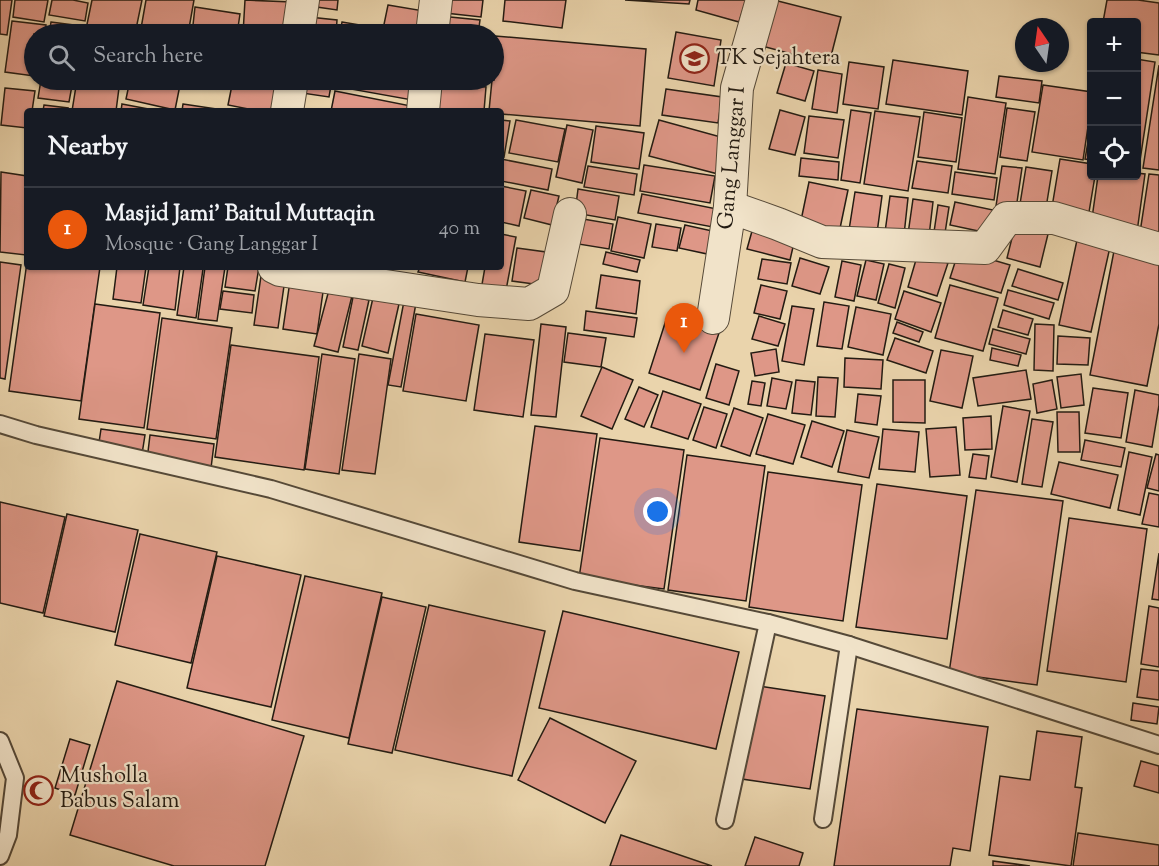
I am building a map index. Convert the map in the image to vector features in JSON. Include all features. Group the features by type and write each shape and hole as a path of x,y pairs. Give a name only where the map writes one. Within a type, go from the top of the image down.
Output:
{"street":[{"path":"299,24 303,0"},
{"path":"433,24 436,0"},
{"name":"Gang Langgar I","path":"713,318 730,207 737,88 762,0"},
{"path":"287,108 290,90"},
{"path":"423,108 425,90"},
{"path":"730,207 822,242 985,248 1007,218 1054,218 1159,249"},
{"path":"280,270 403,278 478,300 529,304 553,290 570,214"}],"lane":[{"path":"0,424 36,435 271,489 575,581 768,622 849,645 1159,745"},
{"path":"726,820 768,622"},
{"path":"823,819 849,645"},
{"path":"0,741 15,778 8,835 0,856"}],"building":[{"path":"0,0 12,0 7,35 0,34"},
{"path":"15,0 48,0 44,22 13,17"},
{"path":"52,0 88,3 85,21 49,15"},
{"path":"92,0 142,0 137,24 87,24"},
{"path":"146,0 194,0 190,24 142,24"},
{"path":"245,0 292,2 291,24 244,24"},
{"path":"310,0 338,0 337,10 310,6"},
{"path":"438,0 483,0 481,17 436,12"},
{"path":"505,0 566,0 562,28 503,21"},
{"path":"625,0 690,0 689,4"},
{"path":"698,0 746,0 739,22 696,10"},
{"path":"774,0 841,17 829,64 762,46"},
{"path":"1107,0 1159,3 1159,55 1141,53 1141,18 1104,18"},
{"path":"388,5 430,12 428,24 384,24"},
{"path":"195,7 240,14 238,24 193,24"},
{"path":"440,16 480,20 479,24 439,24"},
{"path":"309,17 337,20 337,24 308,24"},
{"path":"12,21 38,24 24,24 24,75 5,72"},
{"name":"TK Sejahtera","path":"676,32 721,40 714,86 668,78"},
{"path":"504,37 646,49 640,126 504,114 504,108 489,108 491,90 504,90"},
{"path":"893,60 968,71 962,115 886,104"},
{"path":"1141,60 1155,62 1141,154"},
{"path":"849,62 884,67 878,109 843,104"},
{"path":"786,63 814,71 805,101 777,93"},
{"path":"1159,65 1159,170 1143,168"},
{"path":"818,70 842,74 837,113 812,109"},
{"path":"999,76 1042,81 1039,103 996,97"},
{"path":"1043,85 1087,91 1087,133 1083,160 1032,152"},
{"path":"5,88 35,91 32,108 24,108 24,128 1,125"},
{"path":"666,89 722,97 718,123 662,115"},
{"path":"39,90 71,90 69,102 38,98"},
{"path":"75,90 119,90 116,108 72,108"},
{"path":"128,90 179,90 175,108 126,99"},
{"path":"231,90 279,90 276,108 244,108 228,105"},
{"path":"296,90 330,90 329,97 295,92"},
{"path":"356,90 414,90 412,100"},
{"path":"430,90 486,90 484,108 429,108"},
{"path":"335,91 411,106 411,108 332,108"},
{"path":"968,97 1006,103 995,174 958,169"},
{"path":"122,104 143,108 121,108"},
{"path":"183,104 210,108 182,108"},
{"path":"44,105 68,108 44,108"},
{"path":"1007,108 1035,112 1027,161 1000,157"},
{"path":"780,110 805,117 795,155 769,149"},
{"path":"851,110 871,113 860,183 841,180"},
{"path":"875,111 920,117 908,191 864,184"},
{"path":"924,112 962,118 956,162 918,157"},
{"path":"809,116 844,120 838,158 804,153"},
{"path":"504,120 510,121 504,157"},
{"path":"516,120 565,129 558,162 509,153"},
{"path":"659,120 728,139 718,174 649,156"},
{"path":"567,125 593,130 582,183 556,177"},
{"path":"596,126 644,133 639,169 591,162"},
{"path":"801,158 839,162 838,180 799,176"},
{"path":"1060,159 1087,163 1087,180 1094,180 1088,218 1051,213"},
{"path":"504,160 552,169 548,190 504,182"},
{"path":"917,161 952,166 948,193 912,188"},
{"path":"644,165 715,176 710,203 640,191"},
{"path":"588,166 637,174 634,195 584,187"},
{"path":"1002,166 1022,168 1016,209 996,206"},
{"path":"1026,167 1052,171 1045,214 1019,210"},
{"path":"1,172 24,176 24,255 0,252"},
{"path":"955,172 997,178 994,200 952,194"},
{"path":"1141,174 1145,174 1137,232 1091,225 1097,180 1141,180"},
{"path":"1149,174 1159,175 1159,244 1139,239"},
{"path":"809,182 848,190 838,238 799,230"},
{"path":"504,187 526,191 519,226 504,223"},
{"path":"578,189 619,196 615,220 575,213"},
{"path":"531,190 559,196 552,225 524,218"},
{"path":"855,192 882,196 877,233 849,230"},
{"path":"642,194 722,210 718,228 638,213"},
{"path":"890,196 908,198 904,235 885,232"},
{"path":"913,199 933,202 929,236 908,234"},
{"path":"955,202 993,210 988,233 950,225"},
{"path":"938,205 949,207 945,233 934,232"},
{"path":"618,217 651,224 644,258 611,251"},
{"path":"577,218 613,224 609,249 572,243"},
{"path":"1016,222 1049,230 1040,267 1007,258"},
{"path":"656,224 681,228 677,251 652,247"},
{"path":"754,224 796,234 790,260 747,249"},
{"path":"685,225 717,232 712,255 679,248"},
{"path":"504,235 516,237 504,301 480,296 484,270 504,270"},
{"path":"1077,240 1110,247 1091,332 1059,325"},
{"path":"517,248 546,252 541,285 512,281"},
{"path":"959,250 1010,265 1001,293 950,278"},
{"path":"1114,251 1159,260 1159,324 1147,386 1090,375"},
{"path":"606,252 640,260 637,272 603,264"},
{"path":"918,253 948,263 937,296 908,287"},
{"path":"800,258 829,267 820,294 792,286"},
{"path":"762,259 791,263 787,284 758,279"},
{"path":"866,260 884,264 876,300 857,296"},
{"path":"842,261 861,265 854,301 835,297"},
{"path":"0,262 21,265 5,379 0,378"},
{"path":"889,264 905,268 895,308 878,303"},
{"path":"1018,269 1063,283 1058,300 1012,286"},
{"path":"26,270 100,270 81,401 9,391"},
{"path":"117,270 146,270 141,303 113,299"},
{"path":"149,270 180,270 175,310 143,305"},
{"path":"184,270 203,270 196,318 177,315"},
{"path":"205,270 225,270 217,321 198,319"},
{"path":"228,270 258,270 255,291 225,287"},
{"path":"419,270 467,270 465,282 418,272"},
{"path":"601,275 640,281 636,314 596,308"},
{"path":"261,276 285,279 278,328 254,325"},
{"path":"290,281 324,285 317,334 283,329"},
{"path":"761,285 787,291 780,319 754,313"},
{"path":"950,285 998,298 983,351 935,338"},
{"path":"330,286 353,292 338,352 314,346"},
{"path":"375,289 401,295 388,353 362,346"},
{"path":"1008,290 1054,303 1049,319 1004,305"},
{"path":"223,291 254,295 252,313 220,309"},
{"path":"904,291 941,303 931,332 895,319"},
{"path":"353,297 369,300 358,350 343,347"},
{"path":"404,301 416,303 401,387 388,385"},
{"path":"824,302 849,306 842,349 817,346"},
{"path":"95,304 160,313 144,428 79,419"},
{"path":"792,306 814,309 804,365 782,361"},
{"path":"856,307 891,314 883,355 848,347"},
{"path":"1003,310 1033,319 1028,335 998,327"},
{"path":"586,311 637,318 634,337 584,330"},
{"path":"416,314 479,325 466,401 403,391"},
{"path":"759,316 785,324 778,346 752,339"},
{"path":"667,317 719,333 700,390 649,373"},
{"path":"162,318 232,328 216,439 147,429"},
{"path":"897,322 923,332 919,342 893,333"},
{"path":"541,324 566,327 556,417 531,415"},
{"path":"1035,324 1054,325 1053,371 1034,370"},
{"path":"993,329 1030,339 1026,354 989,344"},
{"path":"568,333 606,338 601,367 564,362"},
{"path":"485,334 534,340 523,417 474,410"},
{"path":"1058,336 1090,338 1088,365 1057,364"},
{"path":"895,338 933,351 926,373 887,360"},
{"path":"231,345 319,357 304,470 215,457"},
{"path":"992,348 1021,355 1018,366 990,360"},
{"path":"776,349 779,372 755,376 751,353"},
{"path":"941,350 973,356 962,408 930,401"},
{"path":"322,354 355,359 339,474 305,469"},
{"path":"359,354 391,359 375,474 342,470"},
{"path":"845,358 883,360 881,389 844,387"},
{"path":"716,364 739,371 729,405 706,398"},
{"path":"602,367 633,380 612,429 581,416"},
{"path":"1026,370 1031,399 978,406 973,378"},
{"path":"1081,374 1084,405 1061,408 1057,377"},
{"path":"818,377 838,378 835,417 816,416"},
{"path":"772,378 792,382 786,409 767,406"},
{"path":"796,380 815,382 811,415 792,413"},
{"path":"893,380 925,380 925,423 893,422"},
{"path":"1052,380 1057,409 1037,413 1033,384"},
{"path":"752,381 765,383 761,406 748,404"},
{"path":"639,387 658,395 644,427 625,419"},
{"path":"1093,388 1128,393 1121,438 1085,433"},
{"path":"1135,390 1159,395 1152,447 1126,442"},
{"path":"663,391 701,404 688,439 651,427"},
{"path":"858,394 881,396 877,425 855,422"},
{"path":"1003,406 1030,411 1017,482 991,477"},
{"path":"704,407 727,414 716,448 693,440"},
{"path":"734,408 763,418 750,456 721,446"},
{"path":"1057,412 1079,412 1080,452 1058,452"},
{"path":"768,414 805,425 793,464 756,454"},
{"path":"991,416 992,449 965,450 963,418"},
{"path":"1032,419 1053,422 1042,487 1022,484"},
{"path":"812,421 844,431 832,467 801,457"},
{"path":"535,426 597,434 580,551 519,542"},
{"path":"956,427 960,475 930,477 926,429"},
{"path":"101,429 145,435 142,454 98,449"},
{"path":"883,429 919,432 915,472 879,469"},
{"path":"847,430 879,437 869,478 838,472"},
{"path":"150,435 214,444 211,468 147,460"},
{"path":"600,438 684,450 664,589 579,578"},
{"path":"1085,440 1125,448 1121,467 1081,460"},
{"path":"1129,452 1152,457 1140,515 1118,510"},
{"path":"973,454 989,456 986,479 969,477"},
{"path":"1156,454 1159,455 1159,491 1147,488"},
{"path":"687,455 765,466 746,601 668,590"},
{"path":"1059,462 1118,475 1110,508 1051,494"},
{"path":"768,472 862,485 843,621 749,607"},
{"path":"877,484 967,496 947,639 856,627"},
{"path":"976,490 1063,501 1037,685 949,673"},
{"path":"1149,493 1159,495 1159,527 1142,524"},
{"path":"0,502 65,517 43,613 0,603"},
{"path":"67,514 138,530 115,632 44,616"},
{"path":"1069,518 1147,529 1126,682 1047,671"},
{"path":"140,534 217,552 191,663 115,645"},
{"path":"1159,553 1159,600 1152,599"},
{"path":"217,556 301,575 271,707 187,688"},
{"path":"305,576 382,593 349,738 272,720"},
{"path":"382,597 426,607 392,753 348,744"},
{"path":"429,605 545,631 512,776 395,750"},
{"path":"1149,606 1159,608 1159,667 1141,664"},
{"path":"563,611 739,652 716,749 539,708"},
{"path":"1141,669 1159,671 1159,700 1137,697"},
{"path":"117,681 304,736 265,866 174,866 70,835"},
{"path":"758,686 825,696 810,789 742,779"},
{"path":"1133,703 1159,707 1157,724 1131,720"},
{"path":"857,709 988,727 970,851 953,848 950,866 834,866"},
{"path":"550,718 636,761 605,823 518,780"},
{"path":"1037,731 1082,737 1075,787 1082,788 1071,866 989,855 1000,776 1030,780"},
{"path":"70,739 90,745 75,795 55,788"},
{"path":"1141,761 1159,766 1159,793 1134,786"},
{"name":"Musholla Babus Salam","path":"34,782 47,785 44,798 31,794"},
{"path":"1078,833 1159,845 1159,866 1073,866"},
{"path":"621,835 712,866 610,866"},
{"path":"755,837 803,853 799,866 745,866"},
{"path":"993,861 1030,866 993,866"}],"place":[{"name":"TK Sejahtera","path":"695,59"},
{"name":"Masjid Jami' Baitul Muttaqin","path":"684,353"},
{"name":"Musholla Babus Salam","path":"39,790"}]}
